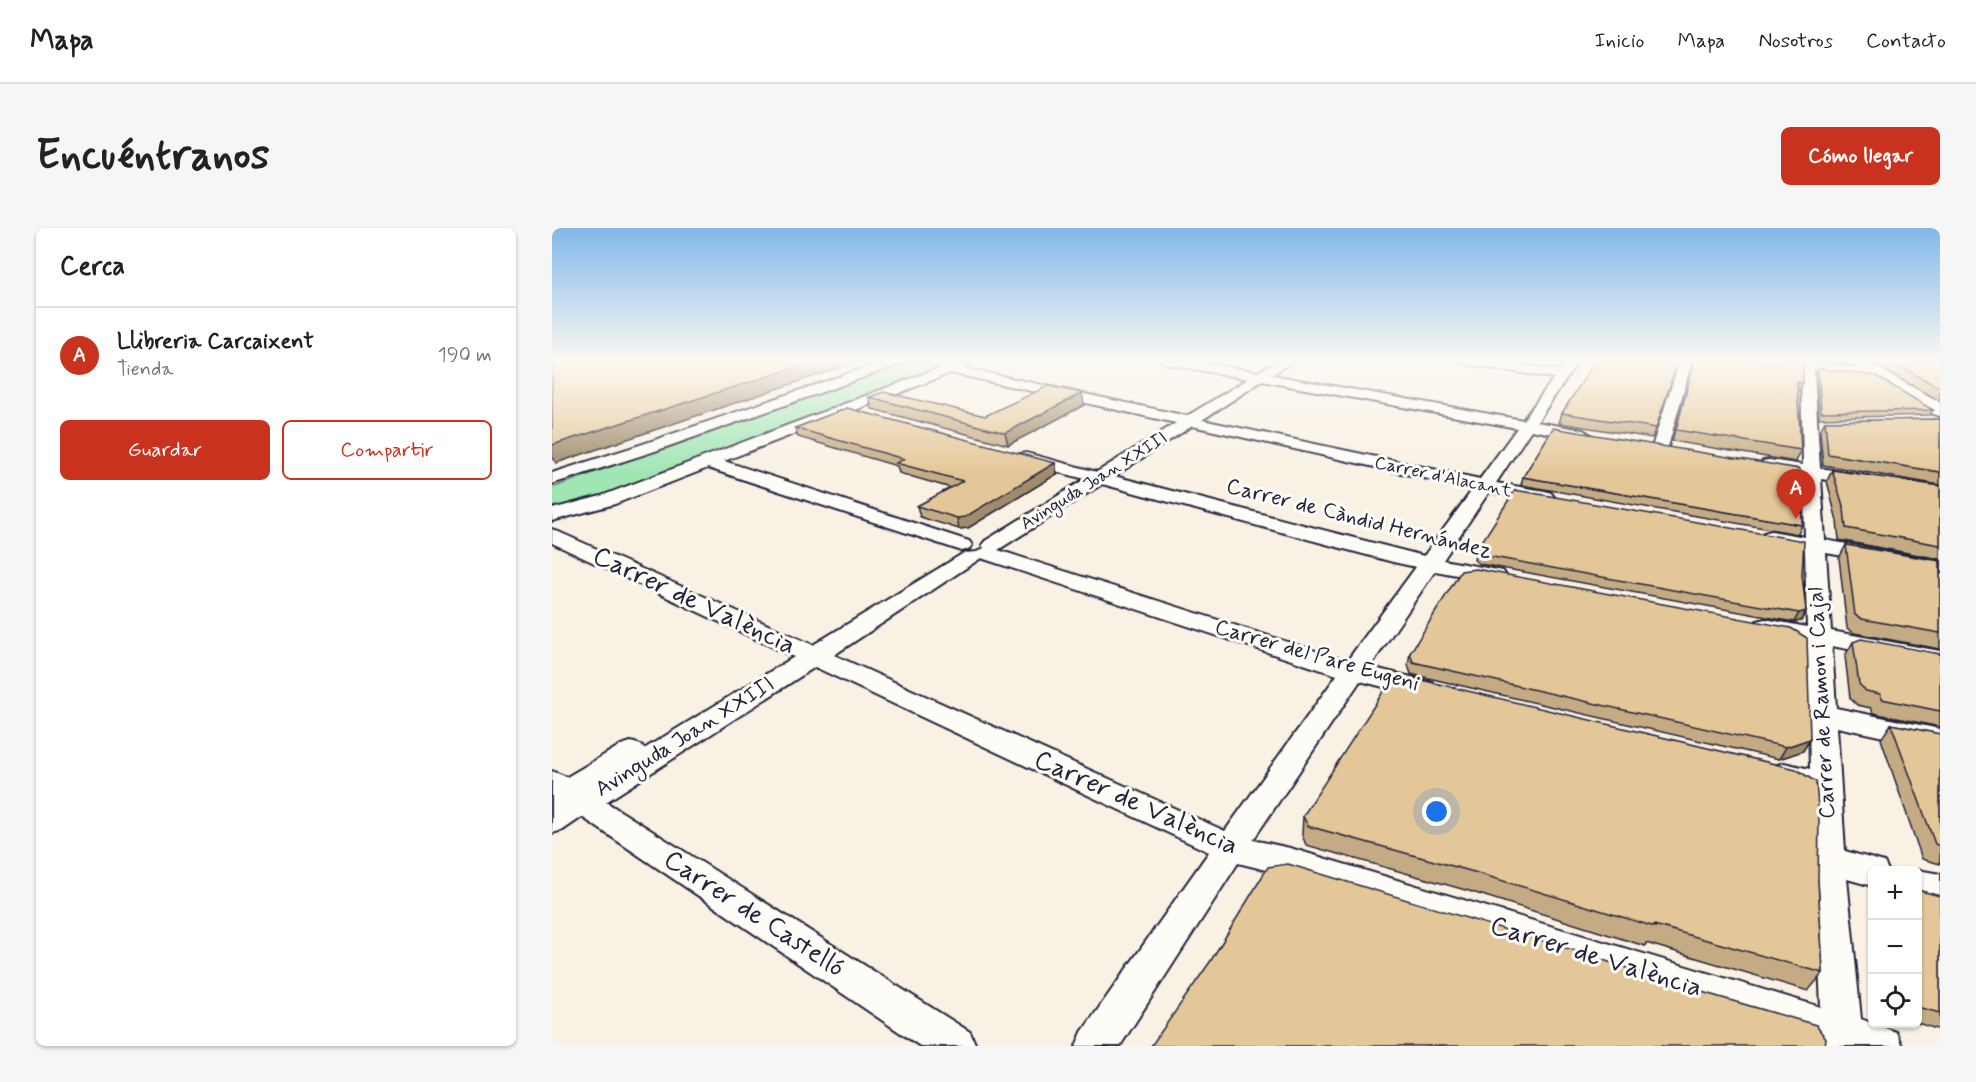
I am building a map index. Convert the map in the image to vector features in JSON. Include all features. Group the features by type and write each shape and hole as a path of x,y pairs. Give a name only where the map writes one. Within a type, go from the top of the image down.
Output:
{"street":[{"path":"552,485 790,398"},
{"path":"552,525 873,398"},
{"name":"Carrer d'Alacant","path":"1083,398 1485,486 1563,500"},
{"name":"Avinguda Joan XXIII","path":"561,799 805,654 1218,398"},
{"path":"1378,398 1594,436"},
{"path":"1096,1046 1428,564 1546,398"},
{"path":"1660,447 1675,398"},
{"name":"Carrer de Ramon i Cajal","path":"1813,398 1817,424 1812,472 1829,861 1842,1040"},
{"path":"1909,398 1936,418"},
{"path":"845,409 883,419"},
{"path":"552,479 649,448"},
{"name":"Carrer de Càndid Hernández","path":"1003,452 1428,564 1512,580"},
{"name":"Carrer del Pare Eugeni","path":"708,462 1355,672 1450,694"},
{"path":"1759,463 1872,482"},
{"path":"552,515 608,501"},
{"path":"1752,534 1940,567"},
{"name":"Carrer de València","path":"552,535 805,654 1231,848 1290,862 1842,1040 1882,1046"},
{"path":"1741,622 1940,659"},
{"path":"1823,715 1940,739"},
{"path":"1763,769 1827,784"},
{"name":"Carrer de Castelló","path":"561,799 956,1046"},
{"path":"1829,861 1868,871"},
{"path":"1922,885 1940,889"}],"green space":[{"path":"800,398 864,398 580,506 552,507 552,488"}],"building":[{"path":"552,398 699,398 552,445"},
{"path":"873,398 910,398 985,416 1022,398 1072,398 1005,433"},
{"path":"1572,398 1666,398 1656,428 1562,413"},
{"path":"1685,398 1798,398 1801,450 1676,430"},
{"path":"1820,398 1913,398 1933,410 1821,412"},
{"path":"847,408 1055,463 965,517 957,518 917,506 963,481 896,463 904,459 795,428"},
{"path":"1940,419 1940,472 1828,454 1825,421"},
{"path":"1553,428 1800,469 1802,525 1523,477"},
{"path":"1832,470 1940,486 1940,545 1846,528 1844,509"},
{"path":"1515,490 1804,541 1802,575 1806,611 1799,613 1482,555 1476,551"},
{"path":"1846,545 1940,561 1940,633 1862,619 1855,615"},
{"path":"1476,569 1791,628 1807,638 1810,739 1786,747 1413,662 1410,653 1461,571"},
{"path":"1861,639 1940,654 1940,711 1882,699 1880,694 1866,691 1859,684 1853,642"},
{"path":"1413,678 1796,769 1816,782 1823,973 1654,925 1655,927 1474,872 1308,826 1303,816 1390,681"},
{"path":"1891,724 1940,734 1940,846 1935,844"},
{"path":"1288,864 1576,951 1681,986 1816,1025 1826,1039 1825,1046 1151,1046 1210,962 1268,867"},
{"path":"1922,891 1940,896 1940,1013 1922,1008"}],"place":[{"name":"Llibreria Carcaixent","path":"1796,519"}]}
